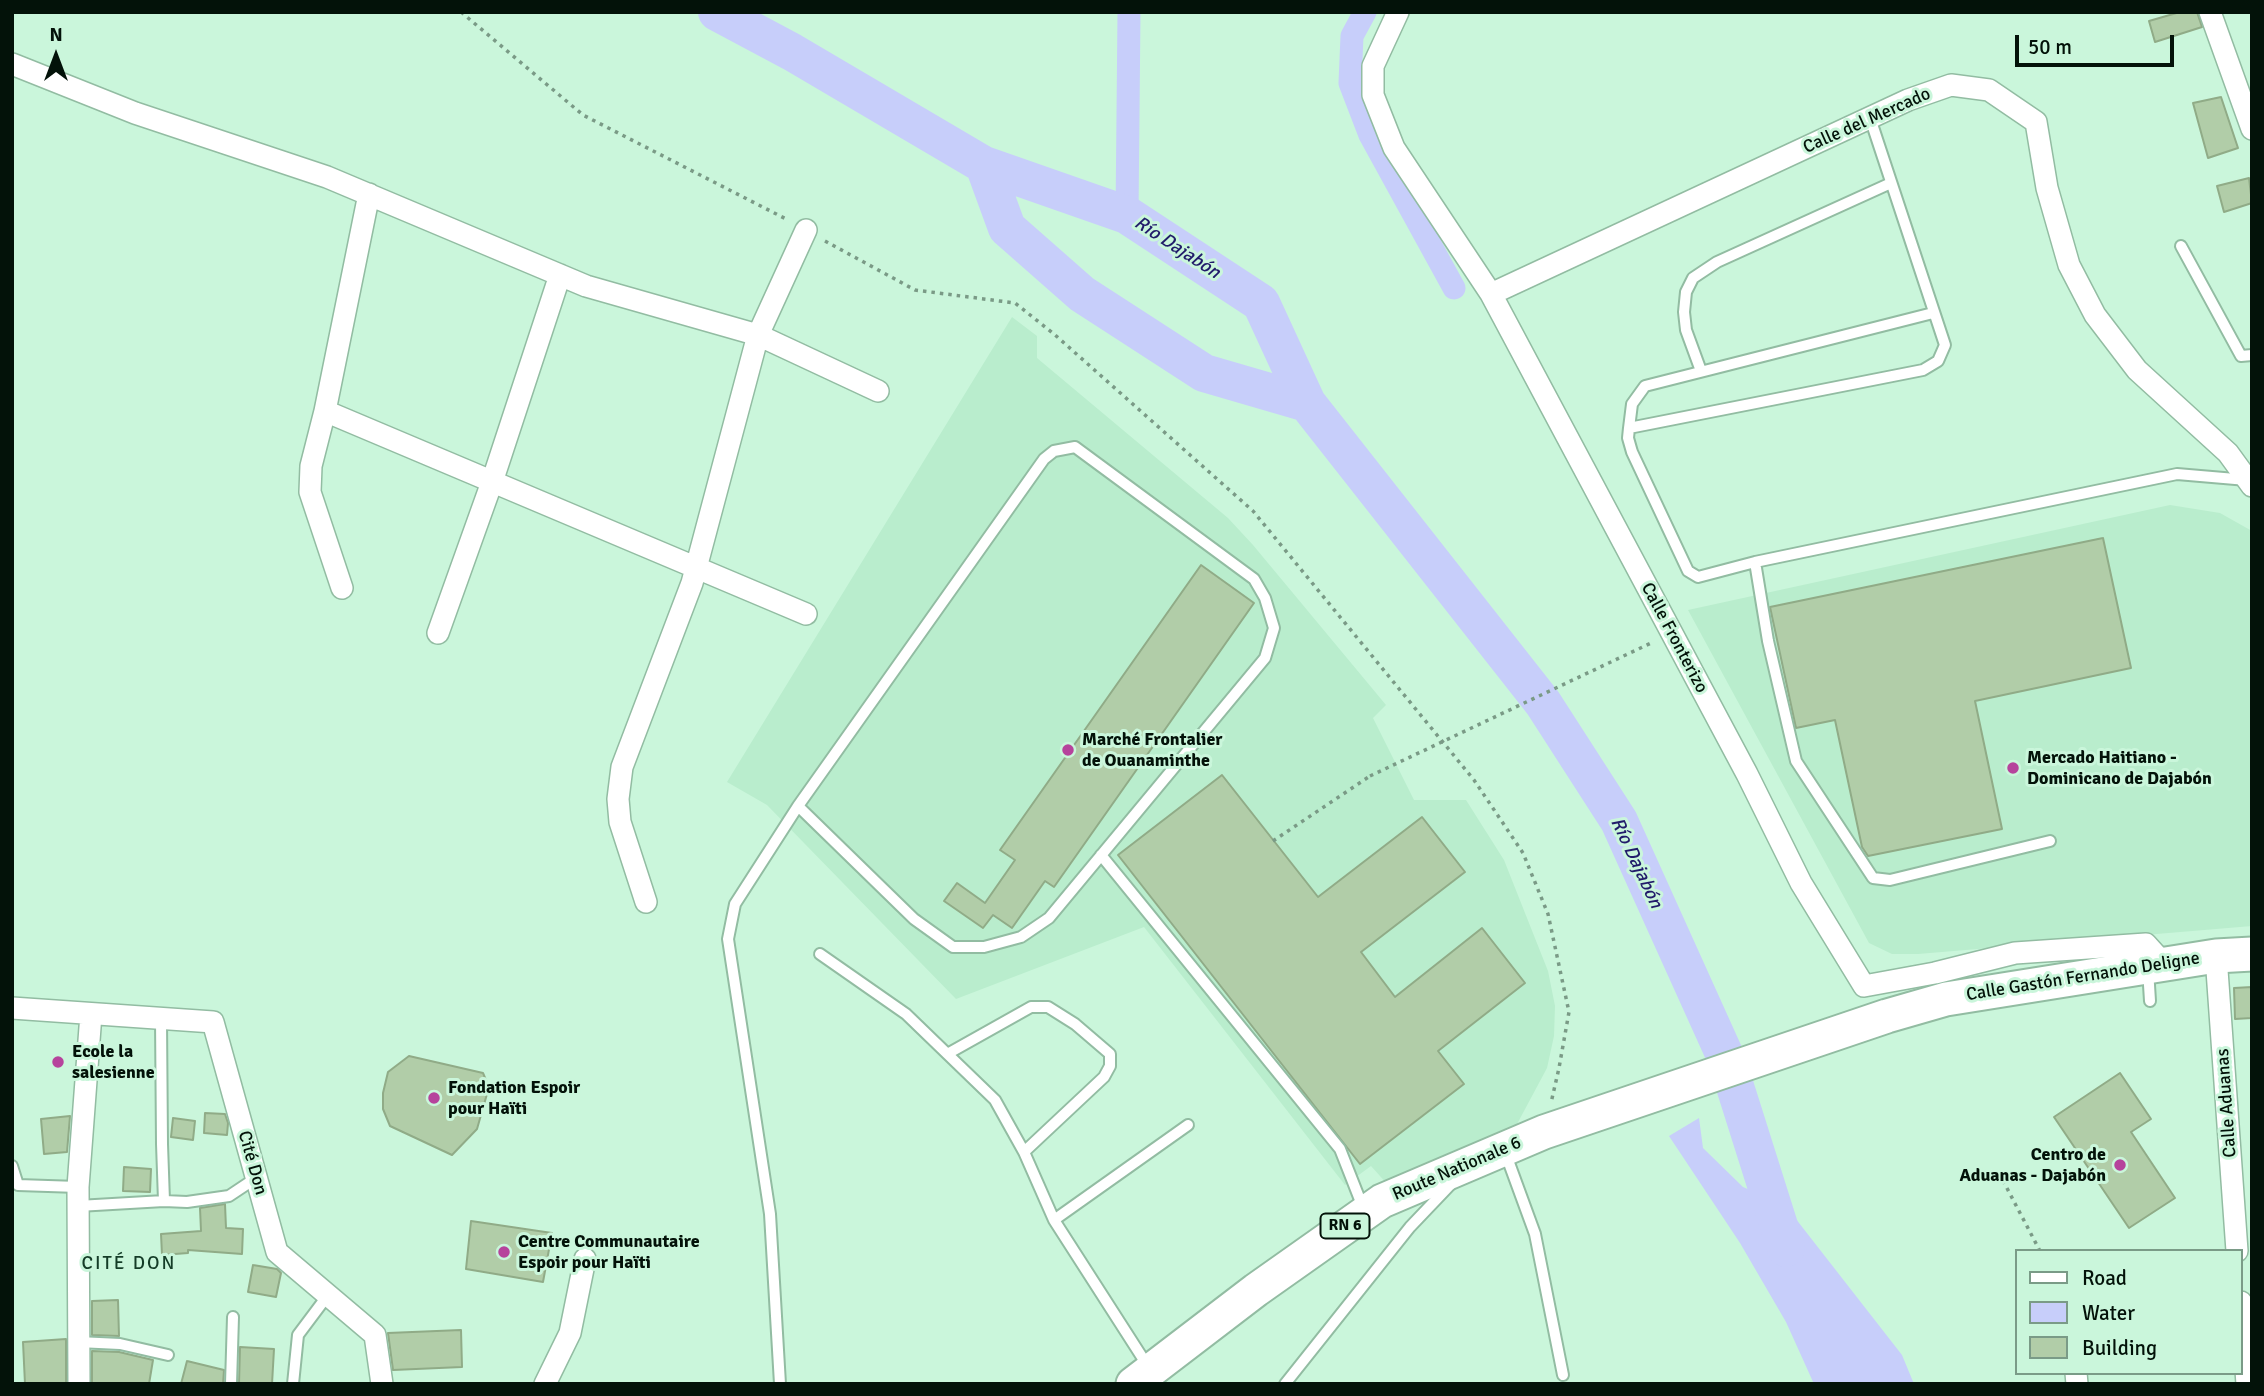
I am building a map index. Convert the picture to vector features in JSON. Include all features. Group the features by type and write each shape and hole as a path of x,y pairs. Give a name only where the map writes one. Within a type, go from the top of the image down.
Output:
{"main road":[{"name":"Calle Gastón Fernando Deligne","path":"1586,1118 1915,1007 1946,999 2216,956 2252,954"},
{"name":"Route Nationale 6","path":"1142,1377 1256,1290 1382,1200 1544,1132 1586,1118"}],"street":[{"name":"Calle Fronterizo","path":"1398,12 1373,66 1373,96 1394,148 1491,294 1747,775 1801,883 1864,986 1934,973 2015,953 2054,950 2146,944 2157,965"},
{"path":"2210,12 2252,129"},
{"path":"12,64 135,114 327,177 586,286 758,335 878,391"},
{"name":"Calle del Mercado","path":"1491,294 1908,100 1951,85 1989,90 2036,122 2047,188 2069,265 2095,315 2137,370 2228,453 2250,483"},
{"path":"342,588 310,492 311,466 325,411 369,194"},
{"path":"646,902 620,822 618,799 622,767 692,583 758,335 806,230"},
{"path":"438,633 492,482 560,275"},
{"path":"325,411 806,614"},
{"name":"Calle Aduanas","path":"2216,956 2237,1249"},
{"name":"Cité Don","path":"12,1008 213,1022 277,1252 374,1335 382,1384"},
{"path":"79,1384 78,1197 91,1014"},
{"path":"545,1384 570,1333 584,1259"},
{"path":"2243,1324 2248,1384"}],"lane":[{"path":"1629,428 1923,370 1938,362 1945,345 1870,118"},
{"path":"1701,371 1686,330 1684,312 1686,292 1693,278 1717,262 1891,183"},
{"path":"2181,246 2241,356 2252,355"},
{"path":"1933,313 1644,386 1632,404 1628,438 1632,452 1688,571 1698,577 1755,562 2177,474 2250,483"},
{"path":"780,1384 770,1214 727,939 735,904 798,806 1044,459 1054,450 1075,447 1254,579 1265,598 1274,628 1265,658 1049,918 1021,937 984,947 953,947 914,919 798,806"},
{"path":"1755,562 1768,641 1796,761 1873,878 1890,880 2050,841"},
{"path":"1101,855 1340,1149 1365,1212"},
{"path":"820,954 906,1014 995,1100 1024,1152 1054,1220 1142,1377"},
{"path":"2150,1001 2157,965"},
{"path":"949,1053 1031,1007 1048,1007 1074,1024 1110,1054 1110,1066 1104,1077 1024,1152"},
{"path":"161,1018 164,1200"},
{"path":"1054,1220 1188,1125"},
{"path":"1504,1149 1535,1234 1563,1375"},
{"path":"1285,1384 1410,1227 1470,1165"},
{"path":"12,1166 18,1185 78,1197 187,1202 229,1196 256,1178"},
{"path":"293,1384 298,1335 328,1295"},
{"path":"231,1384 233,1317"},
{"path":"78,1342 120,1344 168,1354"}],"path":[{"path":"1273,841 1370,776 1651,643"},
{"path":"2000,1173 2039,1249"}],"shaded area":[{"name":"Marché Frontalier de Ouanaminthe","path":"1012,317 1037,336 1037,358 1228,518 1253,545 1386,705 1373,718 1414,800 1466,800 1504,860 1548,971 1555,1006 1554,1036 1547,1068 1516,1126 1389,1186 1371,1166 1345,1185 1144,927 956,999 767,805 727,782"},
{"name":"Mercado Haitiano - Dominicano de Dajabón","path":"2170,505 2220,513 2252,531 2252,926 1918,954 1892,954 1869,943 1688,610"}],"water":[{"path":"1699,1118 1703,1148 1743,1187 1785,1205 1902,1355 1914,1384 1814,1384 1786,1322 1740,1243 1669,1136"}],"building":[{"path":"2180,12 2197,12 2202,27 2155,42 2149,21"},
{"path":"2221,97 2238,148 2208,158 2193,103"},
{"path":"2249,178 2252,203 2224,212 2217,186"},
{"path":"2103,538 2131,668 1975,701 2002,829 1868,856 1862,847 1835,720 1796,728 1770,607"},
{"path":"1201,565 1254,603 1054,887 1045,881 1012,928 993,915 983,928 944,901 957,883 985,903 1015,860 1000,850"},
{"path":"1222,775 1318,897 1422,817 1465,872 1361,952 1395,997 1482,928 1525,983 1438,1051 1464,1084 1360,1164 1118,855"},
{"path":"2252,987 2252,1018 2235,1019 2234,988"},
{"path":"409,1056 483,1073 489,1087 477,1129 452,1155 390,1126 383,1109 383,1093 388,1072"},
{"name":"Centro de Aduanas - Dajabón","path":"2120,1073 2151,1119 2131,1132 2175,1198 2129,1228 2054,1117"},
{"path":"205,1113 225,1114 228,1123 227,1135 204,1133"},
{"path":"70,1116 67,1152 44,1154 41,1119"},
{"path":"173,1118 195,1121 193,1140 171,1137"},
{"path":"124,1167 151,1169 150,1192 123,1191"},
{"path":"225,1204 226,1228 243,1229 242,1254 188,1250 188,1253 162,1255 161,1234 201,1231 200,1208"},
{"path":"471,1221 552,1233 543,1282 466,1269"},
{"path":"253,1265 277,1269 281,1273 276,1297 248,1292"},
{"path":"118,1300 119,1336 92,1335 92,1301"},
{"path":"461,1330 462,1367 393,1370 388,1333"},
{"path":"66,1339 66,1384 25,1384 23,1342"},
{"path":"240,1347 274,1349 272,1384 239,1384"},
{"path":"92,1351 119,1352 153,1360 149,1384 92,1384"},
{"path":"187,1361 224,1370 223,1384 181,1384"}],"waterway":[{"name":"Río Dajabón","path":"717,12 792,52 984,165 1127,215 1261,303 1307,403 1543,703 1619,821 1726,1058 1786,1248"},
{"path":"1127,215 1129,12"},
{"path":"1365,12 1352,36 1350,83 1370,135 1454,288"},
{"name":"Río Dajabón","path":"984,165 1007,228 1082,294 1204,373 1307,403"}],"place":[{"name":"Marché Frontalier de Ouanaminthe","path":"1068,750"},
{"name":"Mercado Haitiano - Dominicano de Dajabón","path":"2013,768"},
{"name":"Ecole la salesienne","path":"58,1062"},
{"name":"Fondation Espoir pour Haïti","path":"434,1098"},
{"name":"Centro de Aduanas - Dajabón","path":"2120,1165"},
{"name":"Centre Communautaire Espoir pour Haïti","path":"504,1252"}],"district":[{"name":"CITÉ DON","path":"129,1264"}]}
